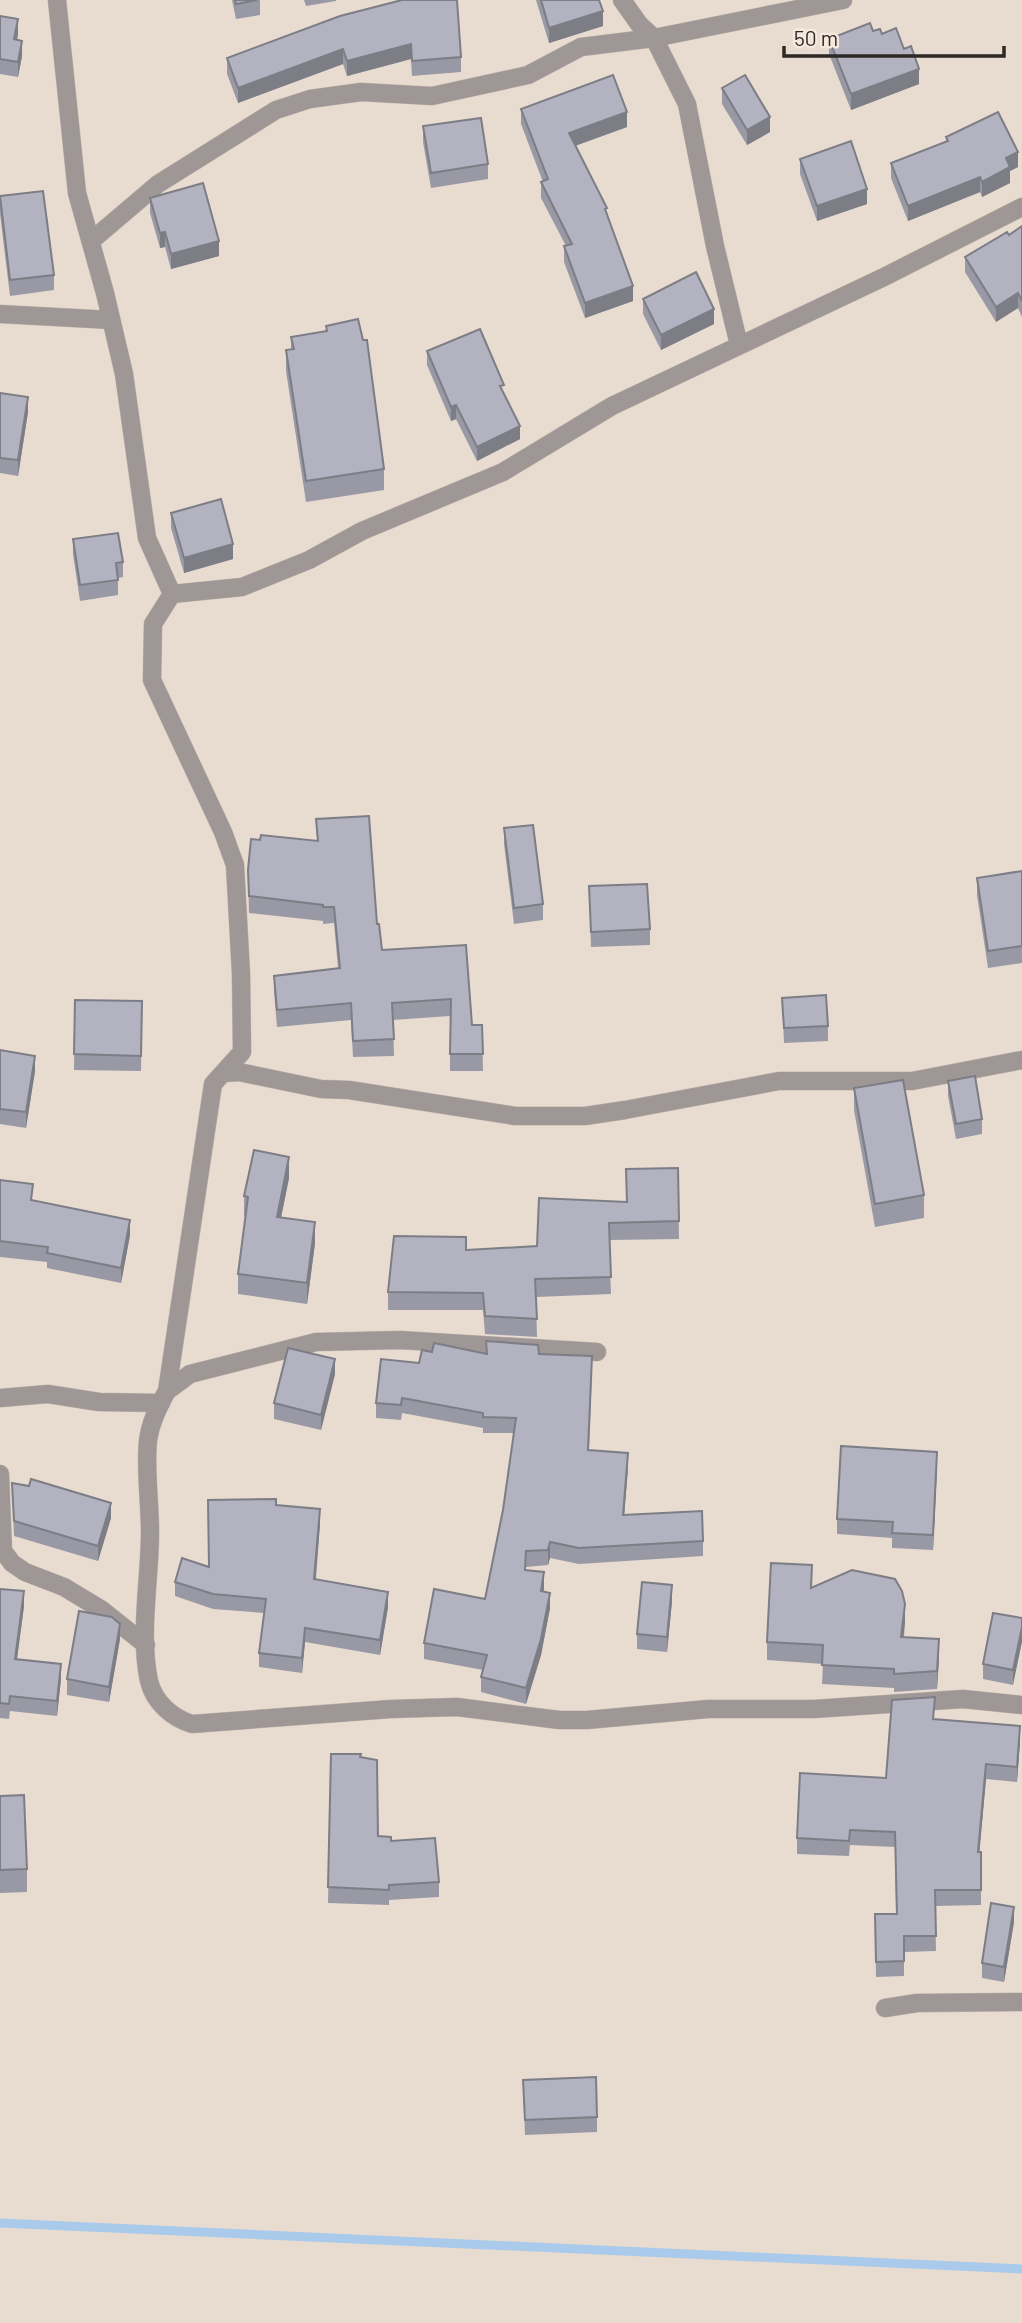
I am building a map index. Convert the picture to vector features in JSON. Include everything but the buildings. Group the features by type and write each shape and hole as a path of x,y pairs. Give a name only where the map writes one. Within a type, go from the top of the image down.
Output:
{"street":[{"path":"57,0 77,192 124,374 147,538 172,594"},
{"path":"622,0 639,24 654,38 687,104 715,246 739,345"},
{"path":"90,242 158,184 276,110 310,99 361,92 432,96 528,75 582,47 654,38 843,0"},
{"path":"172,594 242,587 309,560 362,531 503,472 612,405 884,277 1022,207"},
{"path":"0,314 111,320"},
{"path":"172,594 153,624 152,680 223,832 235,865 242,1052 213,1084 164,1397 152,1421 148,1442 150,1532 146,1645 149,1683 159,1701 171,1714 192,1724 391,1709 457,1707 559,1720 587,1720 708,1709 814,1709 963,1699 1022,1705"},
{"path":"225,1073 239,1072 321,1089 349,1090 515,1116 585,1115 779,1081 912,1081 1022,1060"},
{"path":"0,1398 48,1394 99,1402 164,1397 190,1374 316,1342 400,1340 597,1352"},
{"path":"0,1474 3,1551 12,1563 25,1572 64,1587 102,1610 146,1645"},
{"path":"0,1570 25,1572"},
{"path":"885,2008 917,2003 1022,2002"}],"waterway":[{"path":"0,2223 1022,2269"}]}
